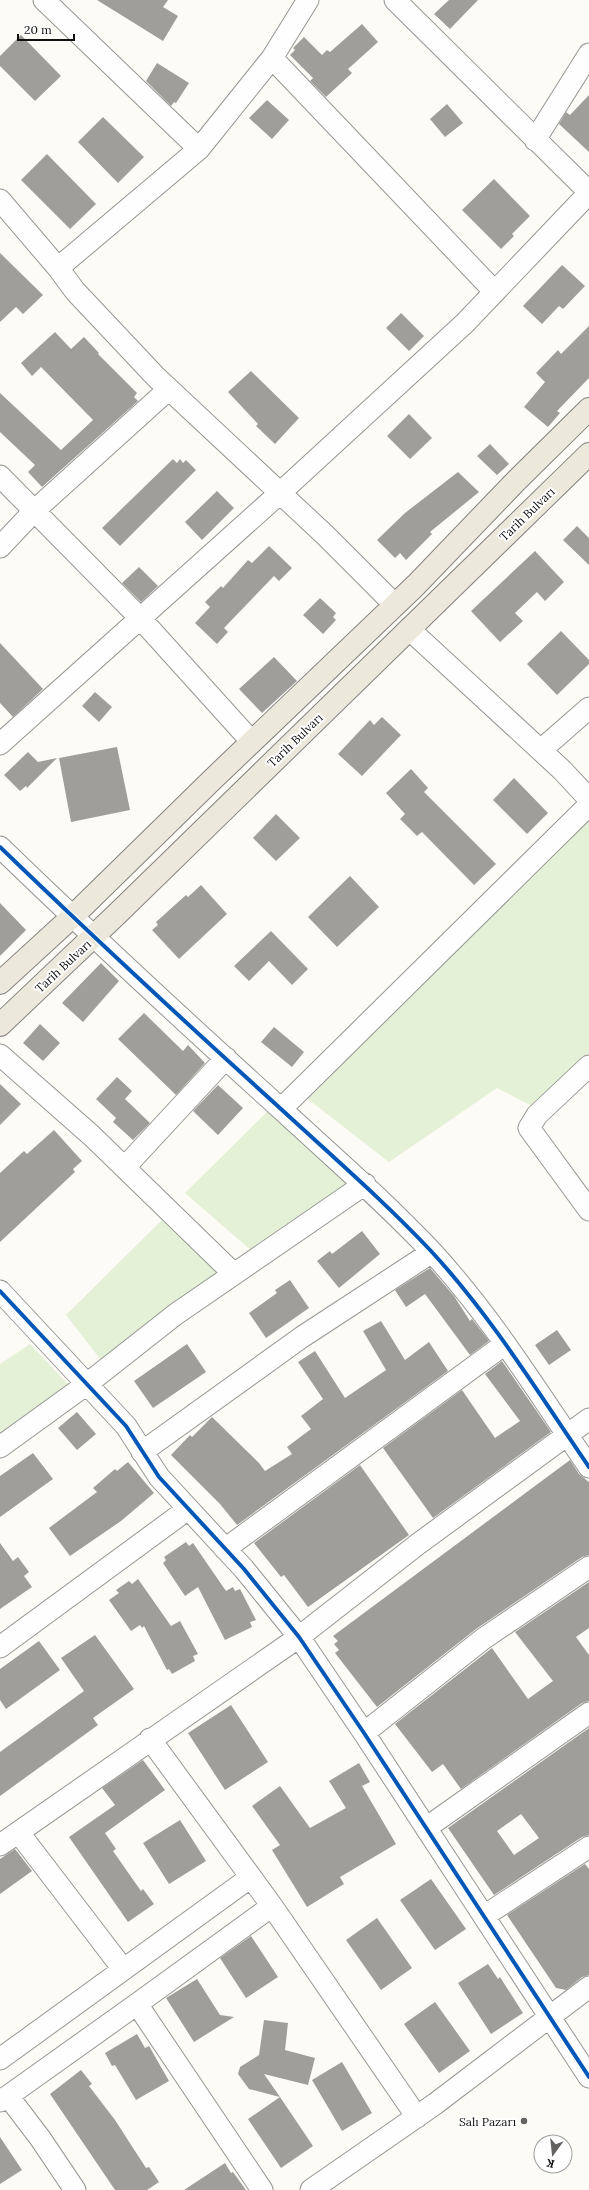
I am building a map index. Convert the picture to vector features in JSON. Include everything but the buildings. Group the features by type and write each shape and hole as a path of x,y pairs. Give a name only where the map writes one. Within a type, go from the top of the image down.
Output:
{"main road":[{"path":"0,983 73,916 395,605 589,409"},
{"name":"Tarih Bulvarı","path":"0,1025 94,936 589,454"}],"street":[{"path":"44,0 199,149"},
{"path":"58,268 199,149 272,58 308,0"},
{"path":"0,744 280,494 465,322 589,192 395,0"},
{"path":"535,140 589,54"},
{"path":"272,58 495,292"},
{"path":"4,212 58,268 75,291 169,389 395,605"},
{"path":"0,547 35,510 169,389"},
{"path":"0,476 140,618 252,742"},
{"path":"409,629 541,750 589,798"},
{"path":"541,750 589,708"},
{"path":"281,1109 589,805"},
{"path":"0,847 94,936 364,1184 432,1252 505,1344 536,1387 589,1467"},
{"path":"0,1055 92,1136 234,1274"},
{"path":"124,1167 226,1058"},
{"path":"589,1066 537,1114 529,1128 589,1210"},
{"path":"0,1447 87,1384 176,1314 364,1184"},
{"path":"142,1452 302,1337 432,1252"},
{"path":"0,1291 126,1426 159,1477 244,1569 299,1637 364,1732 551,2016 589,2077"},
{"path":"225,1549 505,1344"},
{"path":"0,1845 19,1833 150,1738 299,1637 418,1544 589,1419"},
{"path":"0,1647 188,1509"},
{"path":"364,1732 484,1639 589,1567"},
{"path":"426,1828 589,1713"},
{"path":"150,1738 272,1906 417,2117"},
{"path":"19,1833 123,1969"},
{"path":"484,1916 589,1847"},
{"path":"0,2059 251,1877"},
{"path":"75,2190 40,2138 4,2099 272,1906"},
{"path":"311,2190 417,2117 589,1987"},
{"path":"137,2004 262,2190"}],"green space":[{"path":"589,820 589,1058 536,1108 497,1088 389,1162 300,1093"},
{"path":"268,1111 349,1182 253,1252 185,1193"},
{"path":"162,1220 218,1273 101,1360 66,1315"},
{"path":"30,1344 68,1384 0,1433 0,1364"}],"cycle path":[{"path":"0,847 139,979 376,1196 413,1232 453,1276 495,1329 589,1467"},
{"path":"0,1291 126,1426 159,1477 244,1569 299,1637 364,1733 589,2077"}],"place":[{"name":"Salı Pazarı","path":"524,2121"}]}
